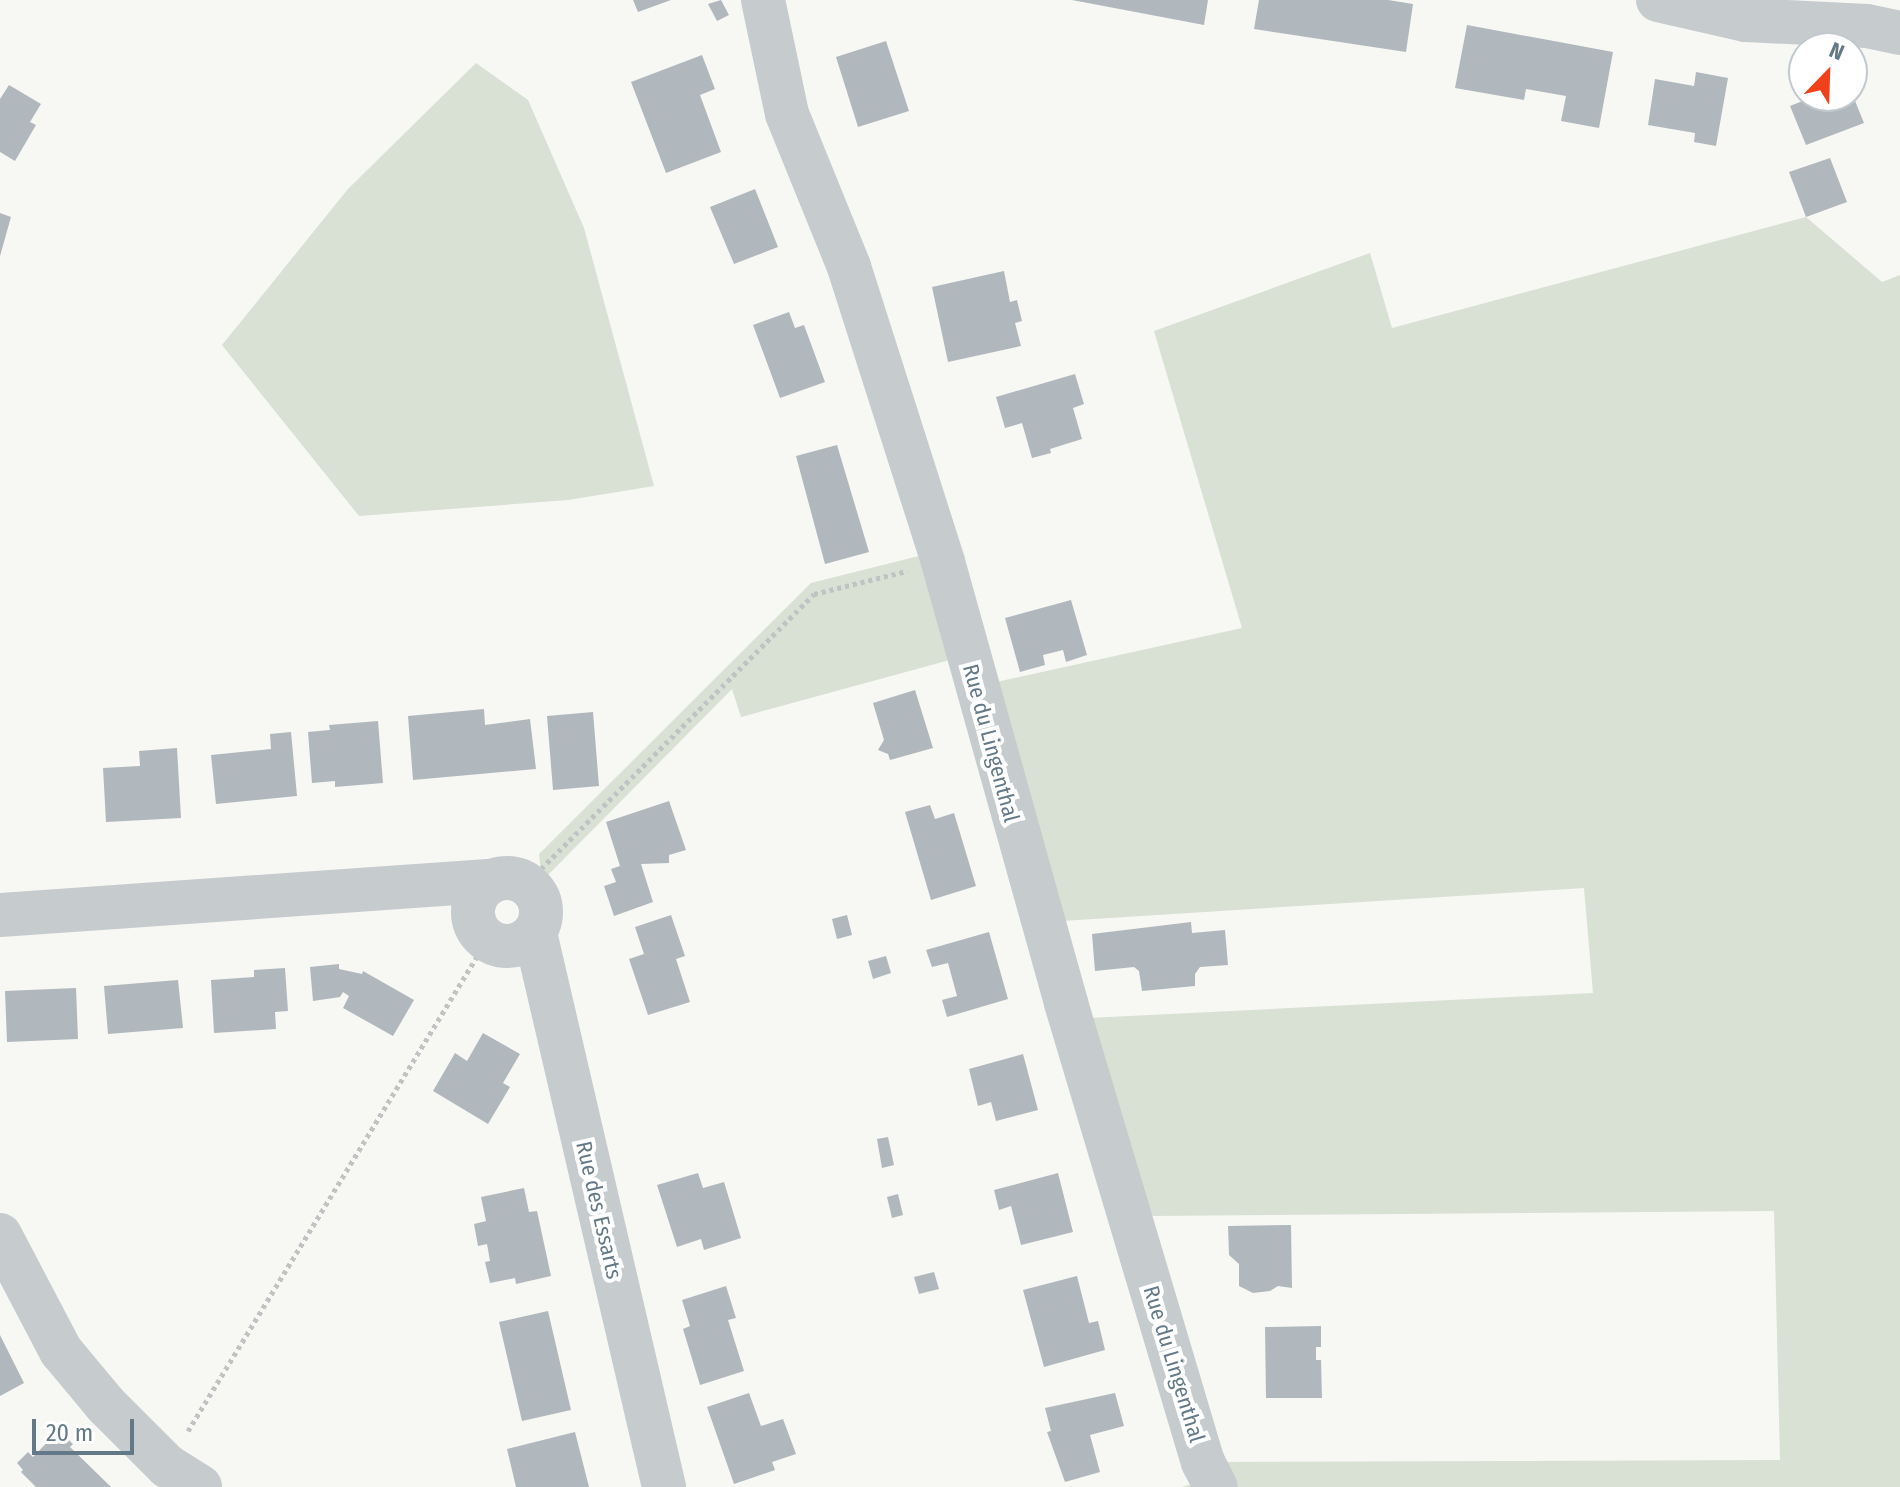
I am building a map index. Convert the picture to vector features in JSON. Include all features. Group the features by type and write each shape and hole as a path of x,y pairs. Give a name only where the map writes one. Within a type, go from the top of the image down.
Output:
{"street":[{"name":"Rue du Lingenthal","path":"763,0 787,114 849,267 943,562 1066,1003 1203,1462 1216,1487"},
{"path":"1658,0 1746,20 1867,26 1900,33"},
{"name":"Rue des Essarts","path":"0,915 494,904"},
{"name":"Rue des Essarts","path":"494,904 497,945 518,945 535,933 664,1487"},
{"name":"Rue des Essarts","path":"0,944 494,904"},
{"path":"0,1235 61,1351 106,1405 183,1476"}],"path":[{"path":"183,1476 494,904 814,594 943,562"}],"shaded area":[{"path":"476,63 528,100 584,228 654,486 568,500 359,516 222,345 348,189"},
{"path":"1806,217 1882,282 1900,275 1900,1487 1182,1487 1211,1478 1203,1462 1780,1460 1774,1211 1145,1216 1089,1018 1593,993 1584,888 1062,921 992,683 1242,628 1154,331 1370,253 1392,328"},
{"path":"939,551 968,655 741,717 732,689 542,881 539,854 811,583"}],"building":[{"path":"633,0 671,0 638,12"},
{"path":"721,0 729,15 717,21 708,4"},
{"path":"1072,0 1208,0 1204,25"},
{"path":"1259,0 1388,0 1413,4 1406,52 1254,29"},
{"path":"1467,25 1613,52 1599,128 1561,121 1566,96 1526,89 1524,100 1455,88"},
{"path":"886,41 909,111 858,127 836,57"},
{"path":"702,55 715,89 700,95 721,152 666,173 631,82"},
{"path":"1696,72 1728,78 1716,146 1694,142 1695,133 1648,125 1655,79 1694,86"},
{"path":"9,85 41,104 30,122 36,125 15,161 0,152 0,99"},
{"path":"1792,112 1860,112 1864,123 1806,145"},
{"path":"1830,158 1847,202 1806,217 1789,172"},
{"path":"755,189 778,247 734,264 710,207"},
{"path":"0,213 11,217 0,256"},
{"path":"1004,271 1010,302 1017,300 1022,321 1015,323 1021,346 948,362 932,287"},
{"path":"789,312 795,328 804,325 825,382 780,398 753,325"},
{"path":"1075,374 1084,404 1073,408 1082,439 1032,458 1022,423 1005,428 996,397"},
{"path":"837,445 869,552 825,564 796,456"},
{"path":"1071,600 1087,655 1066,662 1063,650 1043,655 1045,665 1020,672 1005,618"},
{"path":"915,690 933,748 890,760 888,754 878,750 884,740 873,703"},
{"path":"484,709 485,725 530,719 536,769 413,780 408,716"},
{"path":"593,712 599,786 553,790 547,716"},
{"path":"378,721 383,783 335,787 335,781 312,783 308,732 330,730 329,725"},
{"path":"291,732 297,796 216,804 211,755 271,749 270,734"},
{"path":"177,748 181,818 106,822 103,768 140,766 139,751"},
{"path":"669,801 686,850 669,855 669,863 641,864 653,902 614,916 604,886 616,882 611,869 620,866 606,822"},
{"path":"930,805 935,819 954,813 976,886 931,900 905,812"},
{"path":"671,915 685,956 676,959 690,1002 648,1015 629,959 644,954 635,927"},
{"path":"847,915 852,935 837,939 832,919"},
{"path":"1191,922 1192,933 1225,930 1228,965 1200,967 1195,974 1195,986 1142,991 1139,971 1134,967 1095,971 1092,934"},
{"path":"989,932 1008,999 947,1017 942,1000 957,996 948,963 932,967 926,950"},
{"path":"886,956 891,973 873,979 868,961"},
{"path":"339,964 339,969 362,974 363,971 414,1000 393,1036 343,1008 349,996 343,992 340,997 313,1001 310,967"},
{"path":"285,968 288,1011 275,1012 276,1029 214,1033 211,980 254,977 254,970"},
{"path":"178,980 183,1028 108,1034 104,986"},
{"path":"76,988 78,1039 7,1042 5,991"},
{"path":"483,1033 520,1054 503,1083 510,1087 488,1124 433,1091 455,1053 467,1061"},
{"path":"1023,1054 1038,1110 996,1121 991,1102 978,1106 969,1069"},
{"path":"888,1137 894,1165 882,1168 877,1139"},
{"path":"698,1173 703,1188 724,1182 741,1238 704,1250 701,1239 677,1247 657,1185"},
{"path":"1058,1173 1073,1232 1021,1245 1011,1206 999,1210 994,1190"},
{"path":"524,1188 529,1212 537,1211 551,1276 516,1284 515,1278 490,1283 485,1262 490,1261 487,1244 478,1246 474,1224 486,1221 481,1197"},
{"path":"898,1194 903,1215 892,1218 887,1197"},
{"path":"1291,1225 1292,1288 1278,1286 1270,1291 1253,1293 1239,1286 1239,1264 1229,1255 1228,1226"},
{"path":"934,1272 939,1289 919,1294 914,1277"},
{"path":"1077,1276 1089,1323 1098,1321 1105,1350 1044,1367 1023,1290"},
{"path":"726,1286 736,1318 728,1320 744,1371 700,1385 683,1329 690,1326 682,1300"},
{"path":"548,1311 571,1410 522,1421 499,1322"},
{"path":"1321,1326 1321,1347 1316,1347 1316,1360 1321,1360 1322,1398 1266,1398 1265,1327"},
{"path":"0,1335 24,1383 0,1396"},
{"path":"749,1393 761,1426 783,1419 796,1454 772,1462 775,1470 734,1484 707,1407"},
{"path":"1115,1393 1124,1426 1090,1435 1100,1472 1065,1482 1047,1432 1051,1431 1045,1408"},
{"path":"59,1430 73,1444 70,1447 111,1487 36,1487 21,1472 23,1470 17,1463 28,1452 33,1457"},
{"path":"575,1432 589,1487 516,1487 507,1449"}]}
